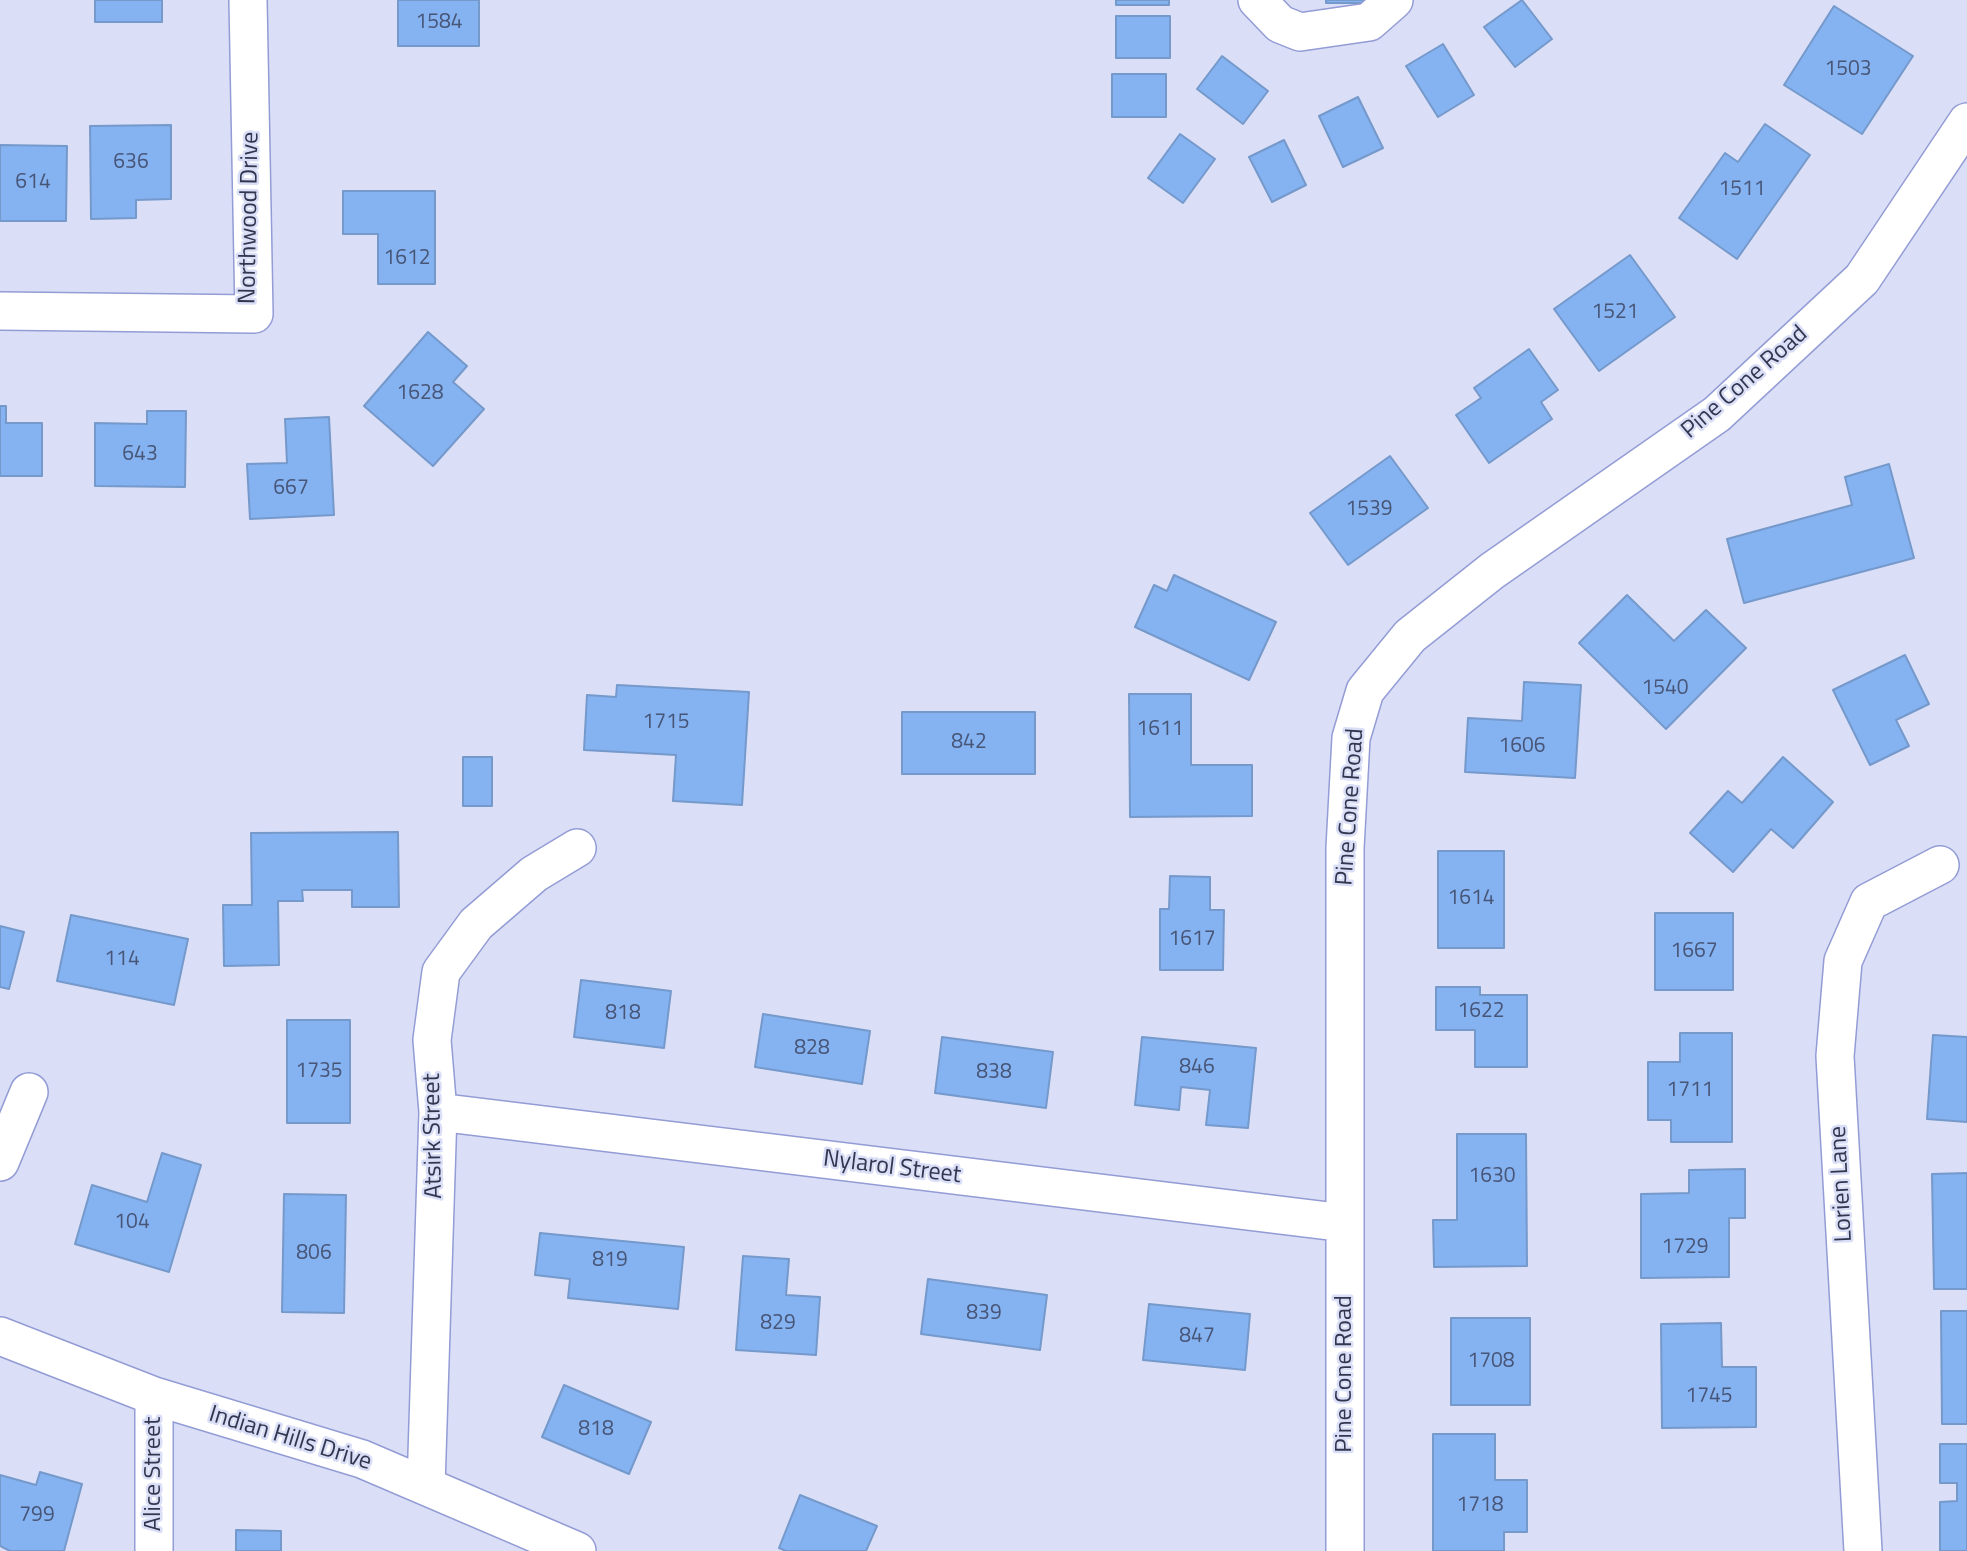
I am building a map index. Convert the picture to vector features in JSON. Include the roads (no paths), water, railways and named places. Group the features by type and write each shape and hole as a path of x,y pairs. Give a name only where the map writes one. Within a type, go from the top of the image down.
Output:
{"street":[{"name":"Northwood Drive","path":"0,312 254,314 248,0"},
{"path":"1257,0 1280,24 1300,32 1369,22 1394,0"},
{"name":"Pine Cone Road","path":"1345,1551 1345,848 1350,738 1365,691 1410,636 1492,571 1717,414 1862,279 1967,122"},
{"name":"Atsirk Street","path":"426,1486 438,1112 432,1040 441,972 476,924 534,874 577,848"},
{"name":"Lorien Lane","path":"1863,1551 1835,1056 1843,961 1869,902 1941,865"},
{"path":"0,1162 29,1092"},
{"name":"Nylarol Street","path":"438,1112 1345,1223"},
{"name":"Indian Hills Drive","path":"0,1336 154,1396 362,1459 577,1551"},
{"name":"Alice Street","path":"154,1396 154,1551"}]}
